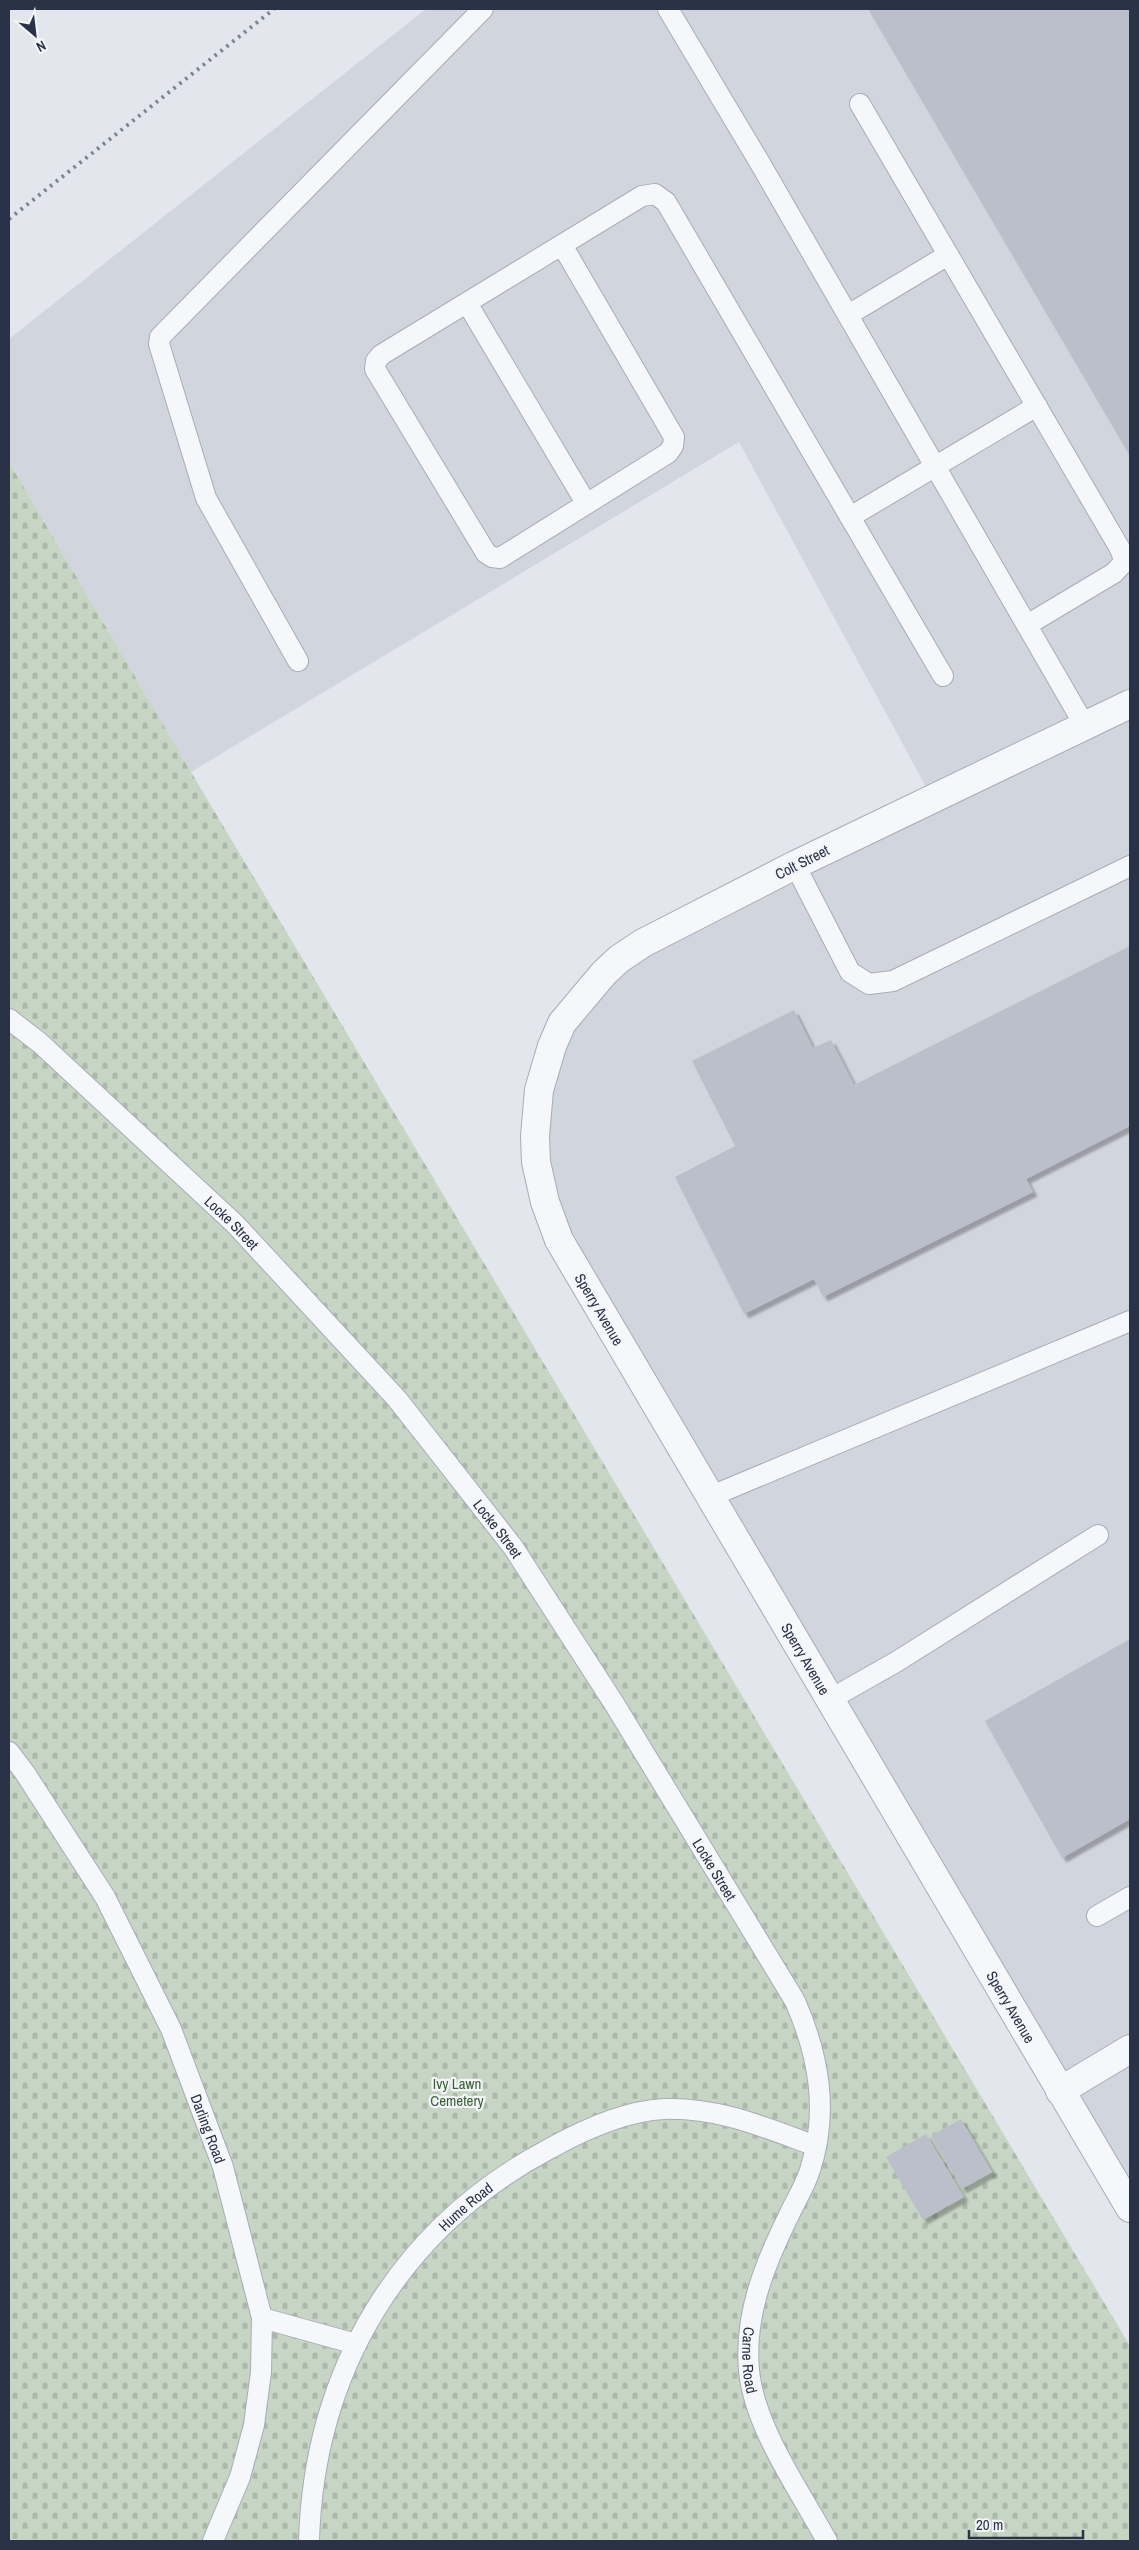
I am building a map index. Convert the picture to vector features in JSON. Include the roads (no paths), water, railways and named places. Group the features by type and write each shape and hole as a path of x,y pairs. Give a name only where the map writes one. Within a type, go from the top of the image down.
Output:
{"street":[{"name":"Colt Street","path":"539,1090 552,1046 562,1023 582,997 619,959 643,943 795,865 1130,704"},
{"name":"Sperry Avenue","path":"539,1090 535,1136 536,1162 545,1202 559,1240 1130,2208"},
{"path":"1060,2091 1130,2049"}],"lane":[{"path":"298,661 206,498 159,344 160,337 483,9"},
{"path":"668,9 936,466 1085,726"},
{"path":"860,104 1119,547 1125,561 1114,573 1027,625"},
{"path":"562,245 674,437 673,446 668,453 500,558 492,558 486,553 374,370 376,362 381,355 642,196 655,194 666,202 943,676"},
{"path":"848,315 948,255"},
{"path":"467,302 586,503"},
{"path":"850,518 1037,406"},
{"path":"795,865 850,972 869,984 893,981 1130,866"},
{"name":"Locke Street","path":"9,1019 40,1043 236,1224 397,1399 514,1547 615,1705 794,2002 813,2048 818,2072 820,2121 816,2146"},
{"path":"709,1497 1130,1321"},
{"path":"829,1700 896,1662 1098,1535"},
{"name":"Darling Road","path":"9,1752 25,1772 105,1897 170,2029 223,2167 262,2318 261,2372 254,2425 240,2477 213,2541"},
{"path":"1097,1916 1130,1897"},
{"name":"Hume Road","path":"309,2541 310,2505 318,2450 332,2400 356,2344 376,2307 401,2272 441,2227 480,2192 515,2168 568,2138 616,2119 639,2113 687,2109 734,2116 816,2146"},
{"name":"Carne Road","path":"816,2146 801,2193 759,2283 753,2305 748,2349 749,2371 760,2415 827,2541"},
{"path":"262,2318 356,2344"}],"railway":[{"path":"9,219 274,9"}],"park label":[{"name":"Ivy Lawn Cemetery","path":"457,2092"}]}
